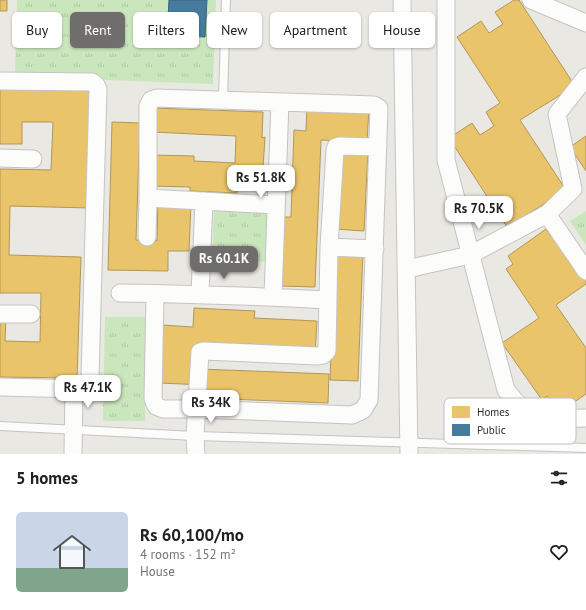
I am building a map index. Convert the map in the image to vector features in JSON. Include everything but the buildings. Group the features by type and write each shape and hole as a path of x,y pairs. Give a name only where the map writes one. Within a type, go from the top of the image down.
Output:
{"street":[{"path":"402,0 409,448"},
{"path":"446,0 446,160 506,390 513,398"},
{"path":"531,0 586,23"},
{"path":"407,269 470,255 548,214 573,189 556,114 586,77"},
{"path":"0,82 92,82 98,89 90,378 86,386 80,389 0,387"},
{"path":"147,237 148,106 151,100 157,98 377,106 379,111 369,400 363,410 352,415 163,409 156,406 153,399 155,294"},
{"path":"273,296 280,102"},
{"path":"196,454 195,436 200,352 203,350 318,356 323,355 327,351 329,248 335,150 336,147 339,146 378,147"},
{"path":"0,158 33,159"},
{"path":"148,198 276,205"},
{"path":"200,294 204,201"},
{"path":"548,214 586,271"},
{"path":"329,248 374,249"},
{"path":"120,293 273,296 327,300"},
{"path":"0,314 32,314"},
{"path":"73,454 74,389"},
{"path":"576,418 586,418"}],"lane":[{"path":"223,100 226,0"},
{"path":"0,426 409,448 586,448"}],"green space":[{"path":"17,0 216,0 216,12 207,12 207,48 214,48 213,84 105,80 15,73 16,48 62,48 62,12 17,12"},
{"path":"214,206 273,208 271,262 212,260"},
{"path":"586,211 586,245 570,221"},
{"path":"105,317 147,317 145,421 103,421"}]}
